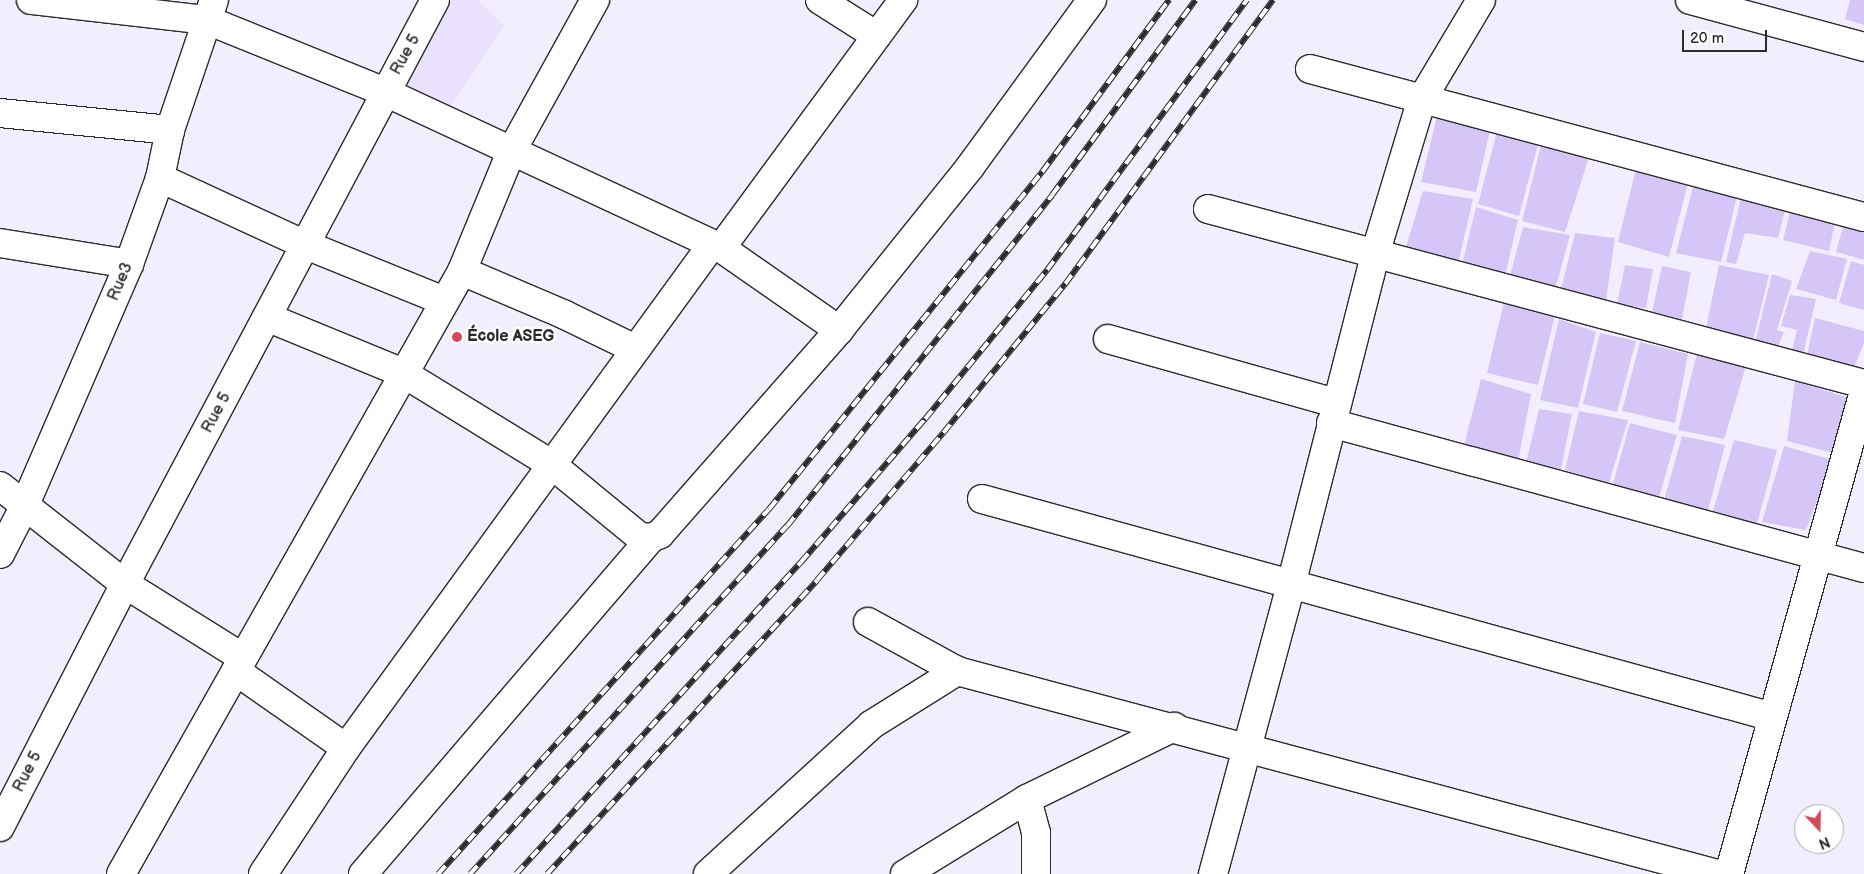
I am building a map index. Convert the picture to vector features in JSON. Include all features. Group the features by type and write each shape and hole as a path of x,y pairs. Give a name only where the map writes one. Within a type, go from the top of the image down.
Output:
{"street":[{"path":"31,0 211,10 716,247 839,330"},
{"name":"Rue 5","path":"0,827 125,584 269,318 385,92 435,0"},
{"path":"121,874 462,271 511,152 595,0"},
{"path":"820,0 877,36"},
{"path":"263,874 346,748 550,464 635,349 716,247 903,0"},
{"path":"364,874 651,538 660,534 839,330 970,167 1092,0"},
{"path":"1213,874 1292,585 1376,251 1422,99 1481,0"},
{"path":"1690,0 1864,47"},
{"name":"Rue3","path":"0,554 24,507 129,264 160,178 170,130 211,10"},
{"path":"1310,69 1864,216"},
{"path":"0,113 170,130"},
{"path":"160,178 306,246 444,301"},
{"path":"1208,209 1376,251 1864,384"},
{"path":"0,243 129,264"},
{"path":"462,271 565,315 635,349"},
{"path":"269,318 403,373 550,464 640,537 651,538"},
{"path":"1108,340 1334,413 1864,568"},
{"path":"1730,874 1864,391"},
{"path":"0,486 24,507 125,584 239,664 346,748"},
{"path":"982,499 1773,716"},
{"path":"868,622 957,671 1174,727 1718,874"},
{"path":"708,874 871,724 957,671"},
{"path":"912,872 1027,798 1174,727"},
{"path":"1027,798 1036,833 1036,874"}],"shaded area":[{"path":"447,0 478,0 504,25 443,118 399,91"}],"building":[{"path":"1850,0 1864,0 1864,25 1845,19"},
{"path":"1438,112 1491,126 1476,192 1421,182"},
{"path":"1499,124 1540,137 1519,216 1478,204"},
{"path":"1542,141 1590,154 1565,232 1522,221"},
{"path":"1638,161 1689,179 1669,257 1618,242"},
{"path":"1696,175 1739,188 1721,262 1676,253"},
{"path":"1743,189 1788,198 1778,238 1745,233 1736,264 1726,262"},
{"path":"1423,191 1473,199 1457,268 1404,254"},
{"path":"1793,199 1837,213 1829,251 1783,240"},
{"path":"1476,207 1518,220 1504,280 1461,269"},
{"path":"1844,223 1864,229 1864,260 1836,252"},
{"path":"1523,227 1570,235 1554,294 1508,283"},
{"path":"1575,233 1615,238 1605,307 1559,297"},
{"path":"1810,251 1847,259 1836,300 1796,289"},
{"path":"1851,261 1864,265 1864,310 1839,303"},
{"path":"1625,265 1653,269 1646,308 1617,304"},
{"path":"1719,265 1769,275 1752,344 1705,333"},
{"path":"1662,266 1691,272 1682,319 1652,312"},
{"path":"1772,274 1792,281 1777,330 1784,332 1778,346 1755,343"},
{"path":"1790,295 1816,299 1803,355 1791,355 1797,330 1781,326"},
{"path":"1504,302 1555,315 1538,385 1487,373"},
{"path":"1815,318 1864,331 1864,343 1852,373 1806,360"},
{"path":"1559,319 1596,332 1578,408 1540,400"},
{"path":"1600,333 1636,341 1617,412 1583,404"},
{"path":"1640,342 1688,354 1675,423 1622,411"},
{"path":"1697,353 1747,363 1724,439 1678,430"},
{"path":"1481,379 1531,394 1517,467 1462,453"},
{"path":"1795,381 1852,399 1833,453 1787,441"},
{"path":"1539,409 1572,414 1561,469 1526,463"},
{"path":"1579,411 1628,420 1609,483 1565,470"},
{"path":"1630,423 1677,435 1657,504 1611,491"},
{"path":"1682,436 1725,445 1708,511 1664,500"},
{"path":"1734,440 1777,450 1757,524 1712,514"},
{"path":"1784,446 1833,460 1806,530 1762,522"}],"railway":[{"path":"438,874 769,509 1042,172 1169,0"},
{"path":"470,874 787,526 1052,195 1195,0"},
{"path":"516,874 801,562 925,419 1047,270 1247,0"},
{"path":"547,874 817,580 943,433 1065,284 1273,0"}],"place":[{"name":"École ASEG","path":"457,337"}]}
